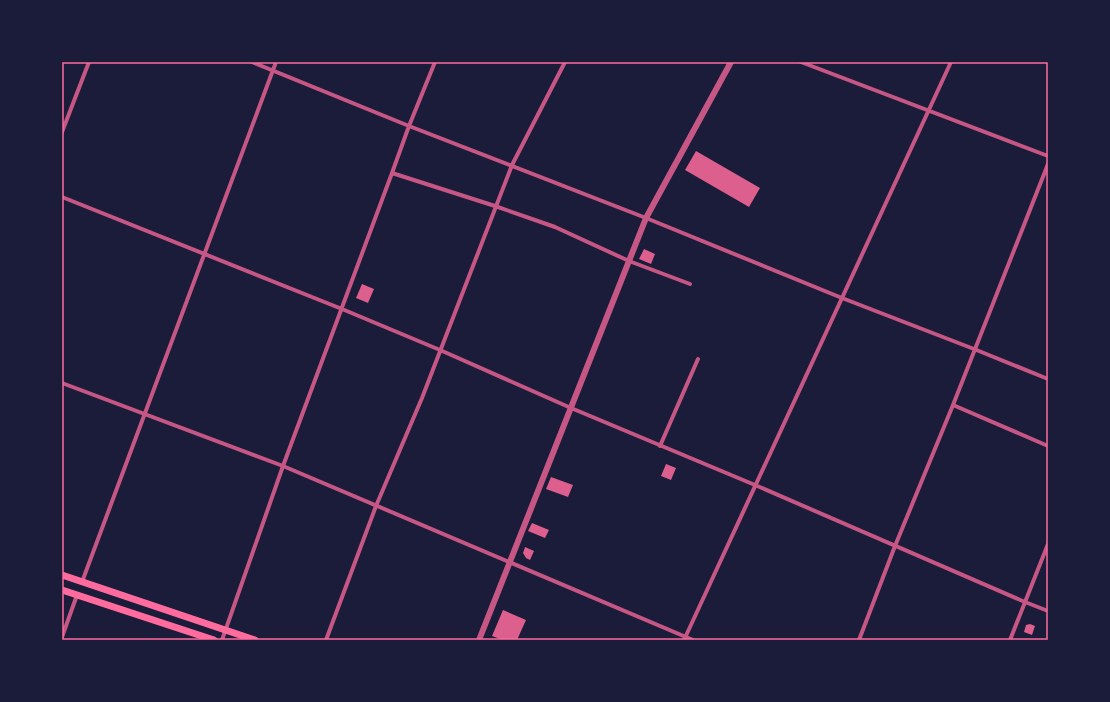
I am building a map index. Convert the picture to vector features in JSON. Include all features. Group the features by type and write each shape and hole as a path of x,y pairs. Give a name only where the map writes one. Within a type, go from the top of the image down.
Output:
{"main road":[{"path":"62,575 255,640"},
{"path":"62,590 214,640"}],"street":[{"path":"62,132 89,62"},
{"path":"252,62 409,126 646,218 842,298 1048,379"},
{"path":"82,582 276,62"},
{"path":"222,640 283,466 409,126 435,62"},
{"path":"326,640 376,506 422,398 495,206 512,165 565,62"},
{"path":"480,640 646,218 731,62"},
{"path":"801,62 1048,156"},
{"path":"685,638 950,62"},
{"path":"859,640 895,546 953,405 1048,164"},
{"path":"392,174 495,206 555,227 629,261 690,284"},
{"path":"62,198 342,309 440,350 571,408 755,485 1048,611"},
{"path":"660,446 698,358"},
{"path":"62,382 145,415 283,466 685,638 693,640"},
{"path":"953,405 1048,446"},
{"path":"1010,640 1048,544"},
{"path":"62,636 77,595"}],"building":[{"path":"696,151 760,188 749,207 685,170"},
{"path":"644,249 655,254 651,264 639,259"},
{"path":"362,284 374,289 368,303 356,298"},
{"path":"666,464 676,468 671,480 661,476"},
{"path":"551,477 573,485 568,497 546,489"},
{"path":"532,523 549,530 545,538 528,531"},
{"path":"525,547 534,551 530,560 526,558 523,553"},
{"path":"503,610 526,620 517,640 503,640 492,636"},
{"path":"1030,624 1035,626 1032,635 1024,632 1026,625"}]}
